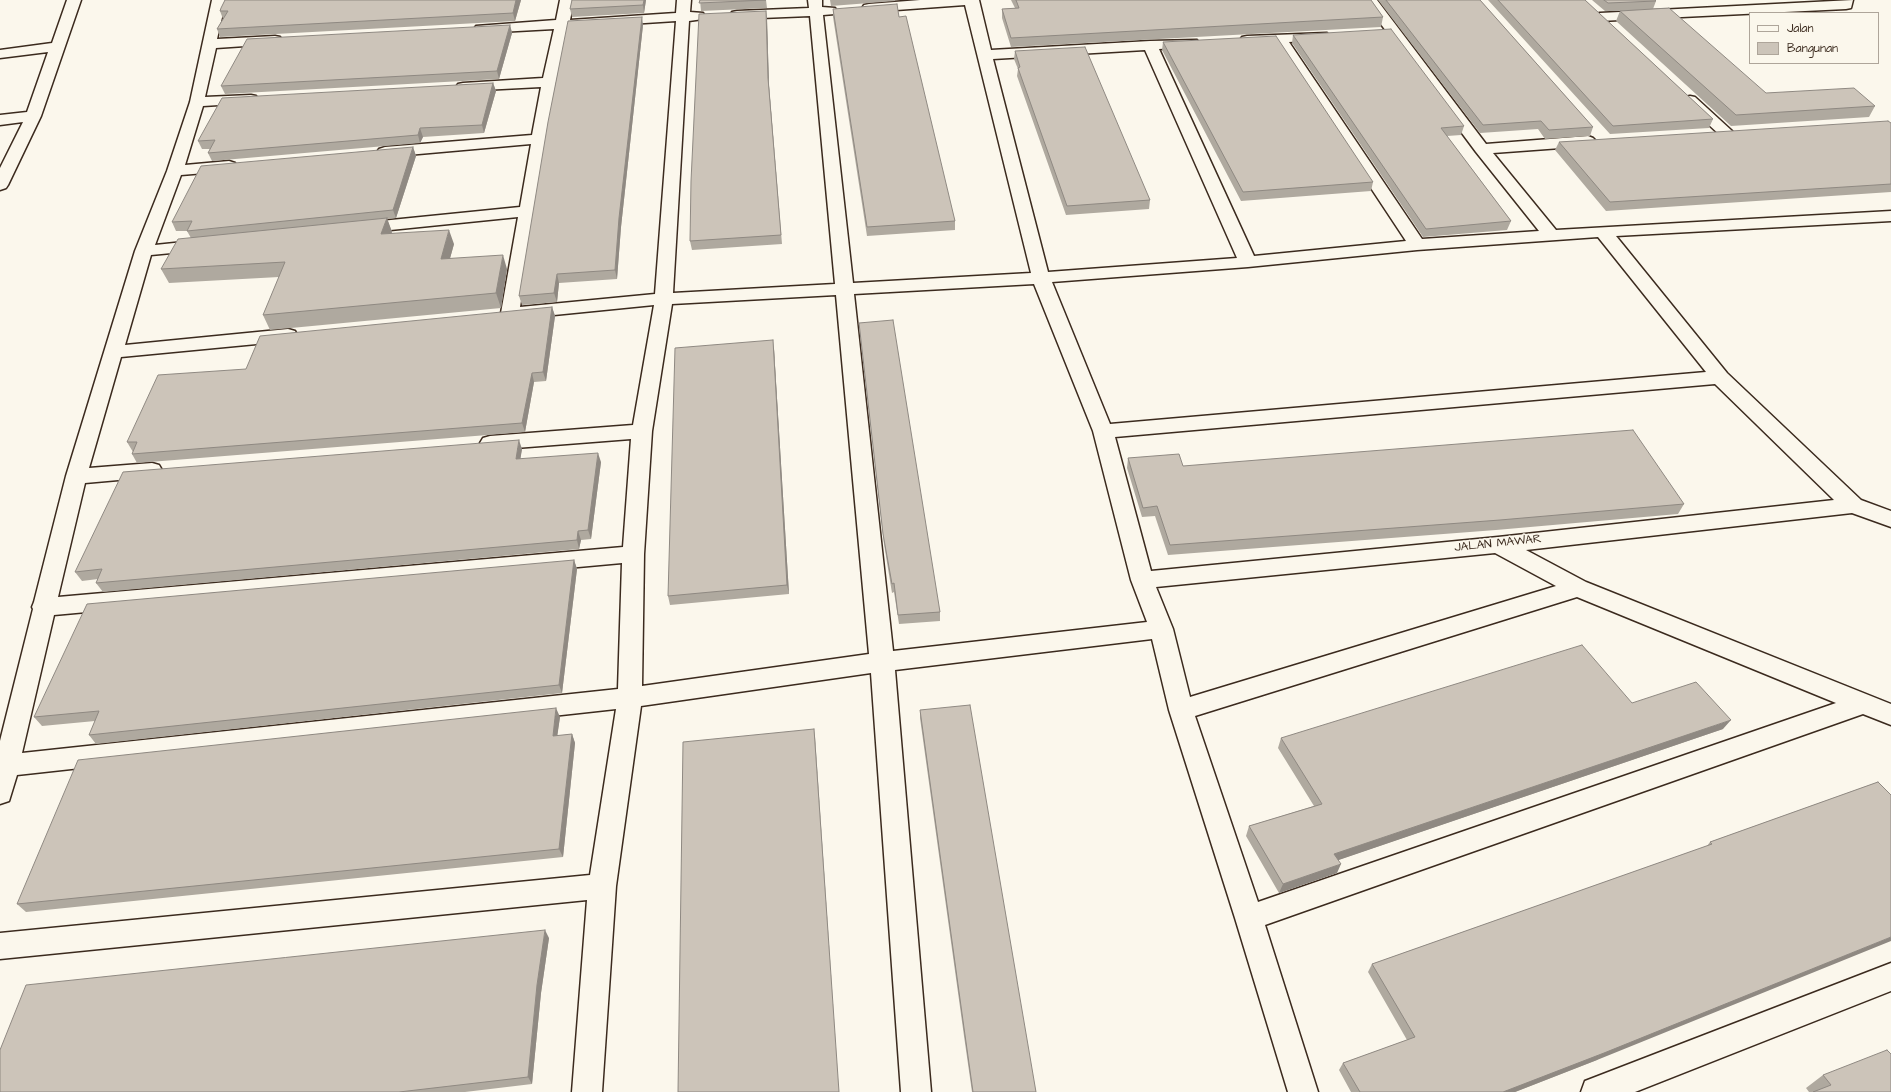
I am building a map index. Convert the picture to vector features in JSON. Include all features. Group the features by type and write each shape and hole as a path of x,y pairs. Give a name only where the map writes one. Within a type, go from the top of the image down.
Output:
{"street":[{"path":"0,185 32,116 74,0"},
{"path":"0,793 43,607 76,476 144,251 175,171 197,102 219,0"},
{"path":"567,0 549,82 526,210 502,314 664,299 1041,278 1248,262 1416,245 1551,235 1891,216"},
{"path":"855,9 972,0 1041,278 1103,431 1142,580 1161,629 1182,710 1303,1092"},
{"path":"1370,0 1482,149 1551,235"},
{"path":"1611,28 1595,13 1832,6 1846,5 1846,0"},
{"path":"466,30 562,24 684,8 719,15 816,6 840,10"},
{"path":"816,6 846,288 882,662 916,1092"},
{"path":"587,1092 602,886 630,698 633,554 642,431 664,299 684,8"},
{"path":"1379,33 1394,32"},
{"path":"1234,41 1333,36"},
{"path":"1279,38 1416,245"},
{"path":"210,44 290,40"},
{"path":"986,54 1203,42"},
{"path":"1150,46 1248,262"},
{"path":"0,54 56,47"},
{"path":"447,88 549,82"},
{"path":"1680,91 1726,133"},
{"path":"197,102 267,98"},
{"path":"0,120 32,116"},
{"path":"1703,134 1742,132"},
{"path":"1482,149 1599,134"},
{"path":"373,153 539,139"},
{"path":"175,171 246,164"},
{"path":"347,230 526,210"},
{"path":"1603,232 1720,377 1853,505 1891,519"},
{"path":"144,251 222,243"},
{"path":"113,352 304,334"},
{"path":"1103,431 1720,377"},
{"path":"469,445 642,431"},
{"path":"76,476 170,469"},
{"name":"JALAN MAWAR","path":"1142,580 1498,545 1853,505"},
{"path":"1498,545 1578,588 1891,715"},
{"path":"43,607 633,554"},
{"path":"1182,710 1578,588"},
{"path":"7,765 630,698 882,662 1161,629"},
{"path":"1249,918 1863,704"},
{"path":"0,946 602,886"},
{"path":"1596,1092 1891,977"}],"building":[{"path":"225,0 516,0 513,13 217,29 228,11 220,11"},
{"path":"572,0 644,0 643,5 570,9"},
{"path":"700,0 766,0 699,3"},
{"path":"1016,0 1371,0 1383,17 1011,38 1002,9 1019,8"},
{"path":"1386,0 1480,0 1593,127 1549,130 1541,121 1483,125"},
{"path":"1498,0 1585,0 1713,119 1613,126"},
{"path":"1604,0 1655,0 1656,1 1608,3"},
{"path":"897,4 899,17 906,16 955,221 867,227 833,9"},
{"path":"1669,8 1766,93 1854,88 1875,106 1736,115 1620,11"},
{"path":"766,11 768,78 781,235 690,241 691,181 699,14"},
{"path":"642,17 619,218 615,270 557,274 554,293 519,296 548,122 568,21"},
{"path":"510,25 497,71 221,86 247,39"},
{"path":"1391,29 1464,126 1441,128 1511,221 1426,229 1293,35"},
{"path":"1276,36 1373,182 1243,192 1163,42"},
{"path":"1085,47 1150,200 1067,206 1018,68 1020,67 1015,51"},
{"path":"493,83 482,125 420,128 418,135 208,153 215,140 198,141 222,98"},
{"path":"1888,121 1891,123 1891,184 1610,202 1559,142"},
{"path":"413,147 393,210 187,231 192,221 172,222 201,166"},
{"path":"387,218 381,234 449,230 441,259 503,255 496,293 263,315 285,262 161,269 178,239"},
{"path":"552,307 543,372 532,373 522,423 132,454 137,442 127,442 158,375 246,369 260,336"},
{"path":"893,320 940,612 898,615 894,583 892,584 883,534 859,323"},
{"path":"773,340 787,585 668,596 675,348"},
{"path":"1633,430 1684,504 1500,520 1170,545 1157,506 1143,508 1128,458 1179,454 1183,466"},
{"path":"519,440 516,459 598,453 588,530 578,531 577,540 96,583 102,569 75,572 123,472"},
{"path":"574,560 559,685 89,735 99,711 34,717 87,604"},
{"path":"1582,645 1632,703 1696,682 1731,720 1334,854 1341,864 1283,884 1249,826 1322,804 1281,738"},
{"path":"970,705 1036,1092 973,1092 920,710"},
{"path":"556,708 553,736 572,734 559,849 17,904 78,760"},
{"path":"814,729 839,1092 678,1092 683,742"},
{"path":"1878,782 1891,795 1891,937 1604,1053 1503,1092 1360,1092 1343,1063 1415,1037 1372,964 1712,844 1710,842"},
{"path":"545,930 537,985 528,1077 399,1092 0,1092 0,1050 26,985"},
{"path":"1887,1050 1891,1054 1891,1092 1813,1092 1831,1085 1823,1075"}]}
